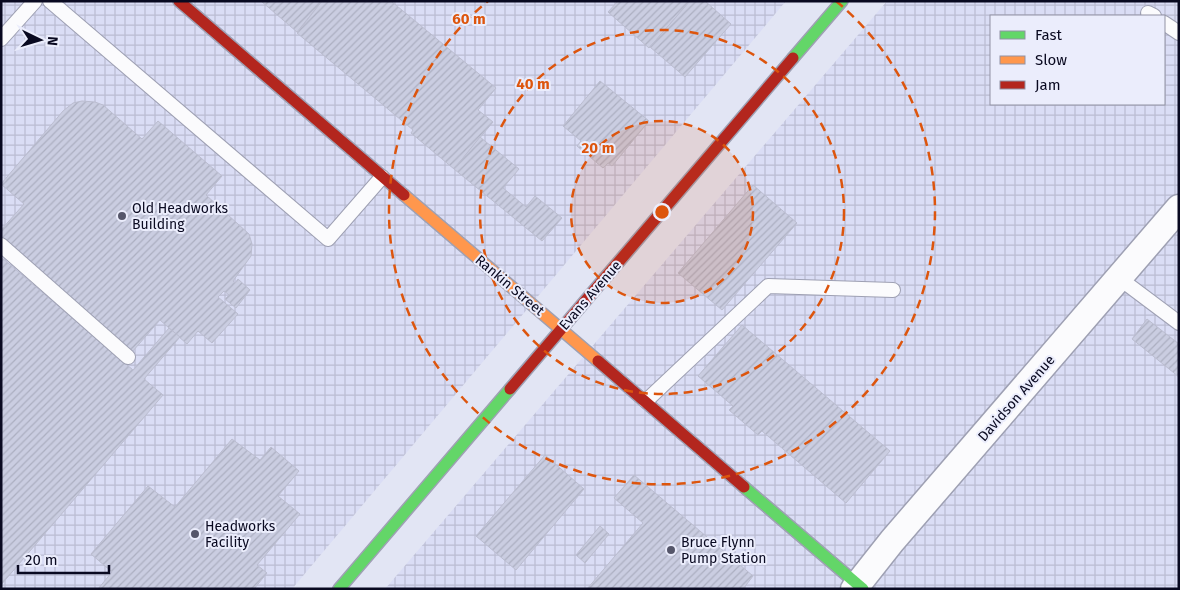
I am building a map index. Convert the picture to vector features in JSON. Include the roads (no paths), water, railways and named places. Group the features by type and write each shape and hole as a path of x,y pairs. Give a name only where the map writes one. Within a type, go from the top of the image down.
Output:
{"street":[{"name":"Rankin Street","path":"178,1 646,401 859,587"},
{"name":"Evans Avenue","path":"339,589 842,1"},
{"name":"Davidson Avenue","path":"859,587 892,541 1179,208"}],"lane":[{"path":"1,39 35,1"},
{"path":"50,1 328,239 382,177"},
{"path":"1165,24 1179,33"},
{"path":"1,245 128,357"},
{"path":"1118,278 1179,323"},
{"path":"646,401 768,286 893,290"}],"place":[{"name":"Old Headworks Building","path":"122,216"},
{"name":"Headworks Facility","path":"195,534"},
{"name":"Bruce Flynn Pump Station","path":"671,550"}]}
